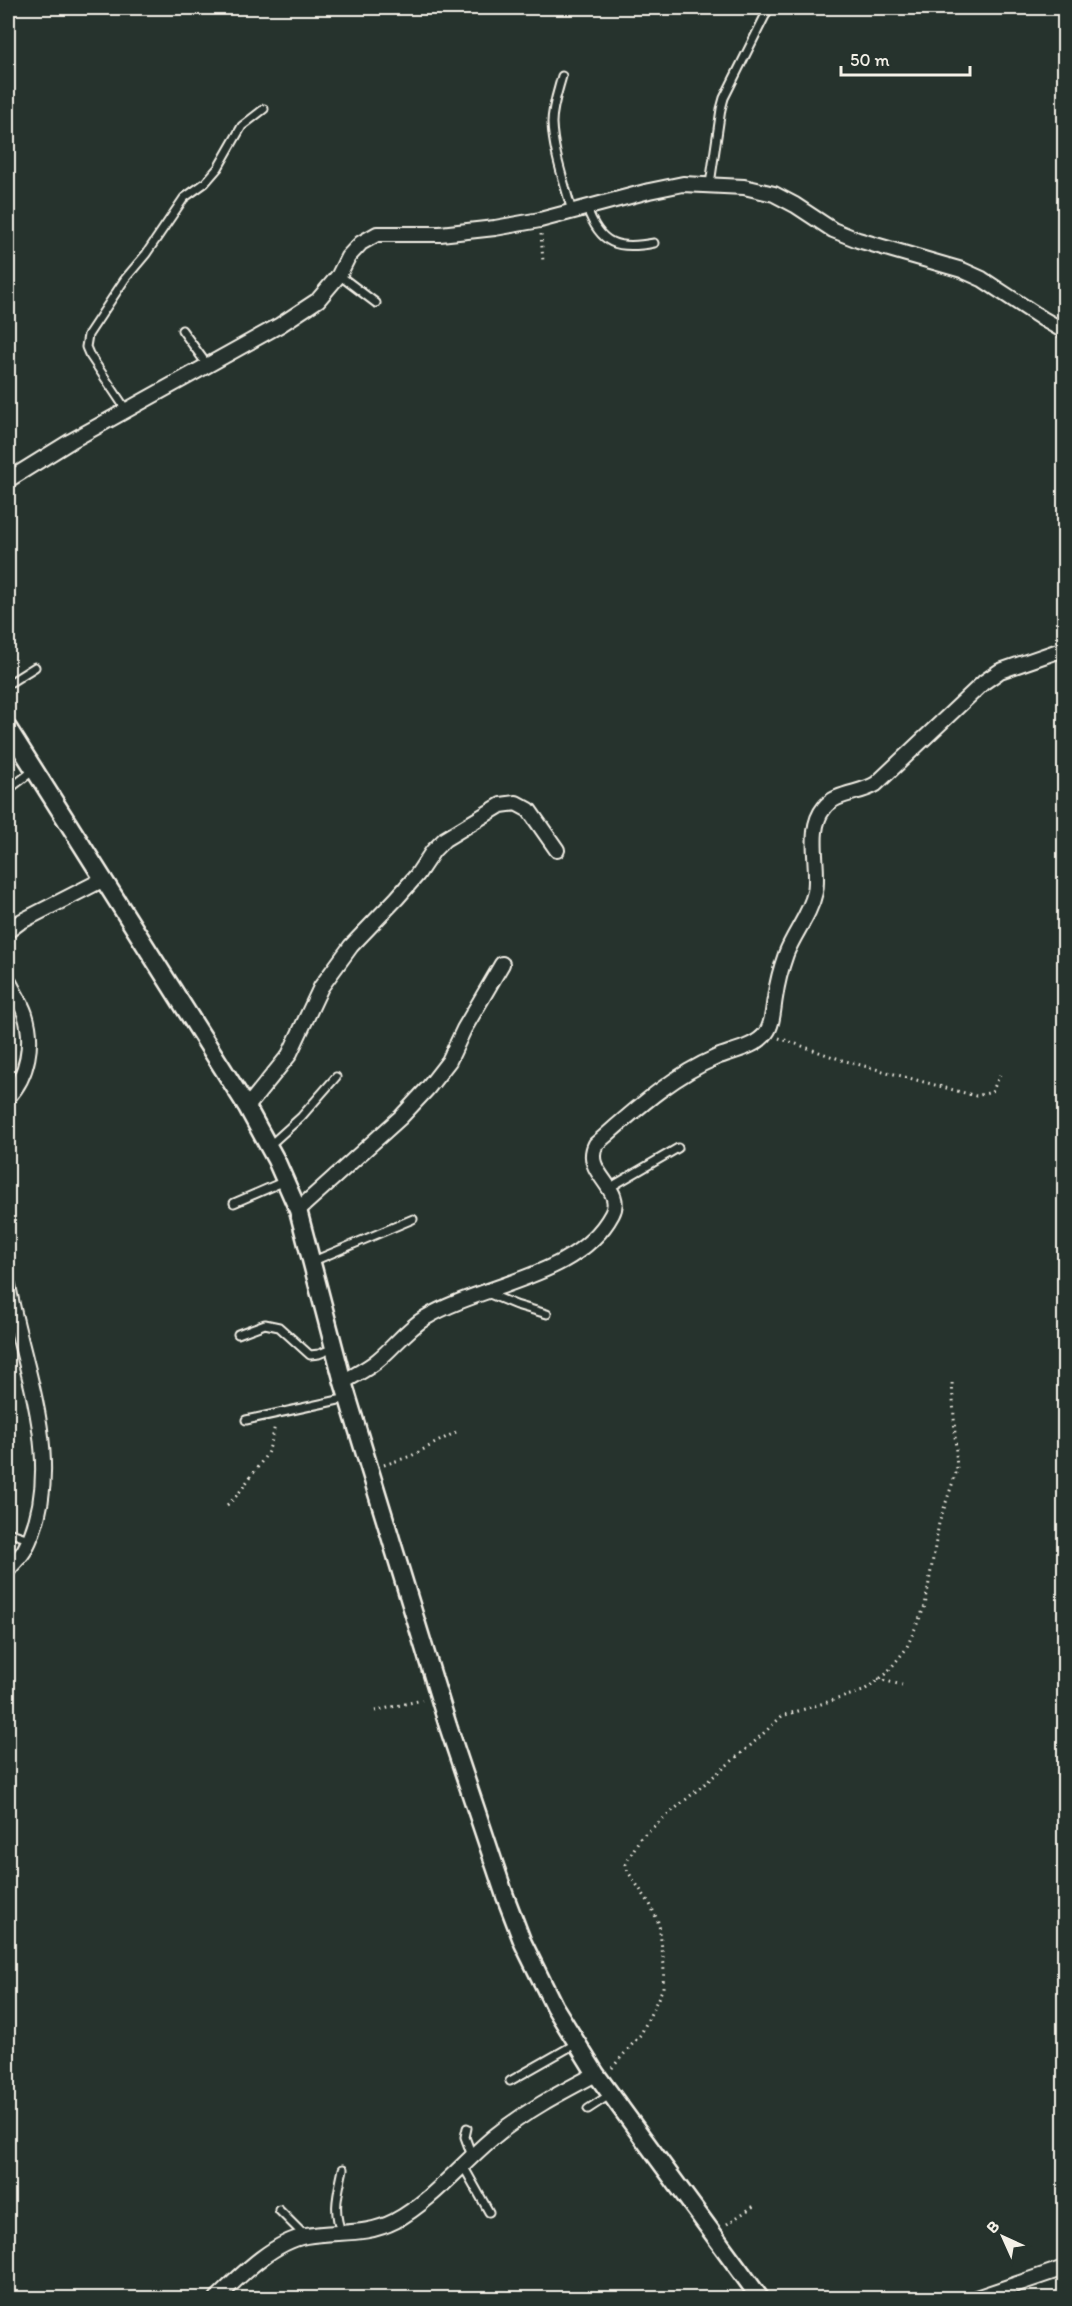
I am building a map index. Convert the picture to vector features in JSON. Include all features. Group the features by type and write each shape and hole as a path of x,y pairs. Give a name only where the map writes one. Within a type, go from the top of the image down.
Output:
{"street":[{"path":"8,480 280,325 318,300 339,275 348,257 361,243 377,234 440,234 495,228 540,220 683,184 744,187 774,194 833,230 858,240 962,270 982,279 1042,320 1065,331"},
{"path":"345,1390 425,1318 565,1261 590,1242 606,1225 614,1210 613,1194 594,1165 591,1153 596,1144 669,1082 715,1058 756,1042 766,1033 786,954 810,908 815,892 817,817 824,807 835,798 867,789 876,784 984,682 1000,671 1065,650"},
{"path":"8,728 247,1107 298,1210 345,1390 439,1696 501,1885 523,1943 554,2006 603,2083 760,2298"},
{"path":"247,1107 289,1055 321,987 351,946 404,891 433,851 445,839 501,805 516,803 529,810 557,850"},
{"path":"8,931 20,922 104,879"},
{"path":"298,1210 402,1117 428,1089 449,1061 464,1029 502,964"},
{"path":"8,981 24,1011 29,1027 28,1059 22,1078 8,1097"},
{"path":"8,1285 15,1326 35,1399 43,1464 43,1495 39,1514 24,1551 8,1570"},
{"path":"217,2298 260,2259 305,2236 374,2229 395,2220 420,2203 467,2160 530,2109 603,2083"},
{"path":"976,2298 1065,2268"}],"lane":[{"path":"710,184 724,98 769,8"},
{"path":"562,76 552,123 572,212"},
{"path":"127,411 89,354 86,347 88,335 125,279 146,254 184,198 205,183 218,168 242,126 264,109"},
{"path":"587,208 593,224 601,234 615,243 632,247 654,243"},
{"path":"339,275 376,303"},
{"path":"182,330 208,366"},
{"path":"8,684 35,667"},
{"path":"8,790 34,770"},
{"path":"268,1147 302,1117 336,1077"},
{"path":"609,1188 678,1148"},
{"path":"234,1203 285,1181"},
{"path":"312,1262 413,1219"},
{"path":"485,1292 516,1305 547,1314"},
{"path":"238,1334 265,1323 279,1327 310,1355 334,1348"},
{"path":"246,1420 276,1413 345,1390"},
{"path":"8,1532 29,1539"},
{"path":"510,2081 577,2043"},
{"path":"588,2109 603,2083"},
{"path":"466,2128 467,2160 489,2212"},
{"path":"342,2234 336,2220 336,2205 343,2169"},
{"path":"279,2210 305,2236"}],"path":[{"path":"540,220 543,262"},
{"path":"766,1033 842,1059 976,1096 992,1092 1000,1075"},
{"path":"603,2083 641,2034 663,1988 664,1965 658,1924 650,1904 628,1872 626,1864 640,1838 782,1716 863,1691 886,1674 906,1649 925,1606 939,1523 957,1470 952,1382"},
{"path":"227,1505 240,1494 250,1477 265,1460 271,1446 276,1413"},
{"path":"370,1468 398,1462 456,1432"},
{"path":"878,1679 902,1685"},
{"path":"375,1711 439,1696"},
{"path":"713,2233 754,2206"}]}
